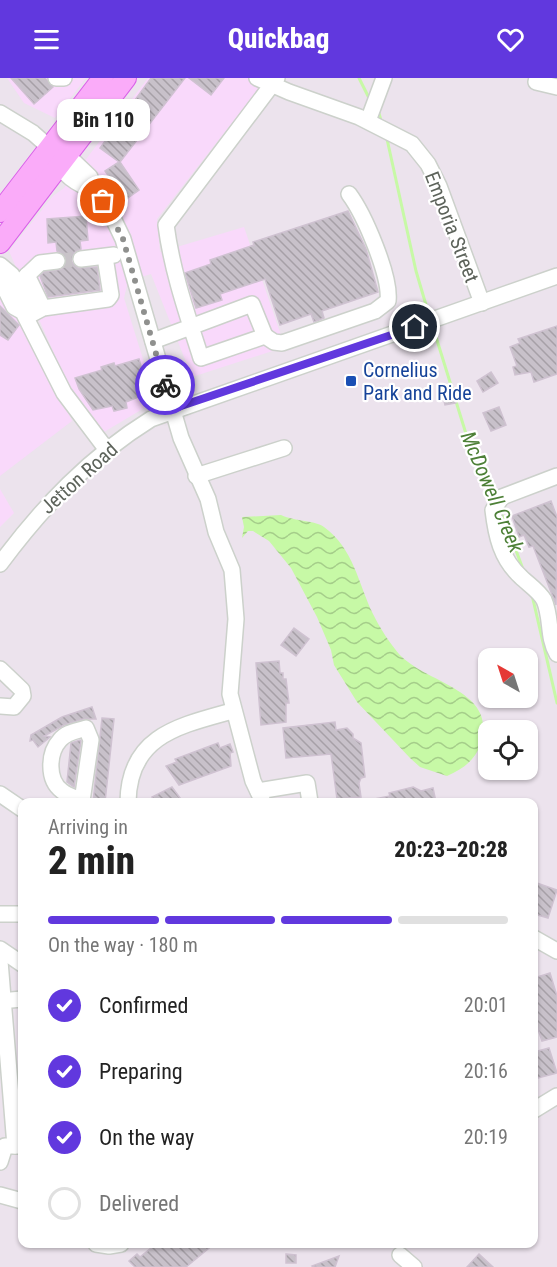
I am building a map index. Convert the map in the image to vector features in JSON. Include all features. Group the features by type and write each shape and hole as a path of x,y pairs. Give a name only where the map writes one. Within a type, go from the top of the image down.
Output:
{"main road":[{"path":"0,243 59,156 103,78"},
{"path":"0,212 59,156 126,78"}],"street":[{"path":"56,78 64,78"},
{"name":"Emporia Street","path":"257,78 274,81 368,121 412,144 429,164 482,303"},
{"path":"368,121 384,78"},
{"path":"537,78 536,82 557,87"},
{"path":"265,336 201,358 171,261 166,225 274,81"},
{"path":"0,113 33,133 59,156 90,177 93,189 117,224 172,409 196,476 208,499 233,577 236,619 230,680 232,711 260,797 307,783 309,798"},
{"path":"153,341 252,304 265,336 274,342 282,343 375,311 388,301 386,281 367,224 349,194"},
{"path":"81,259 127,252"},
{"path":"25,315 43,308 108,300 111,295 105,257"},
{"path":"22,280 40,263 57,261"},
{"path":"0,265 22,280 43,308"},
{"name":"Jetton Road","path":"0,564 43,508 82,470 151,419 172,409 557,276"},
{"path":"0,279 14,307 25,315 64,393 107,450"},
{"path":"22,280 26,304 25,315"},
{"path":"196,476 284,448"},
{"path":"557,476 502,497 493,510 495,531 503,556 516,573 542,597 549,611 551,643 557,654"},
{"path":"0,669 22,690 23,696 14,707 0,706"},
{"path":"129,798 136,764 154,740 192,723 232,711"},
{"path":"1,798 18,807"},
{"path":"0,914 18,914"},
{"path":"538,940 557,951"},
{"path":"0,949 18,961"},
{"path":"0,961 2,1001 18,1137"},
{"path":"2,1001 18,999"},
{"path":"538,1108 557,1096"},
{"path":"0,1162 5,1146 18,1146"},
{"path":"0,1196 18,1200"},
{"path":"400,1255 414,1267"}],"shaded area":[{"path":"7,78 86,78 55,118 24,103"},
{"path":"148,78 267,78 157,219 160,252 244,227 285,347 192,377 151,274 128,281 124,298 156,401 104,432 67,383 9,251 53,196 64,188"},
{"path":"0,288 25,325 72,421 0,476"},
{"path":"0,489 14,513 0,527"}],"water":[{"path":"281,515 320,525 334,536 349,556 373,614 395,649 406,661 467,697 478,709 482,720 478,720 478,750 472,759 447,776 420,767 410,758 357,702 334,665 331,650 317,617 291,568 269,541 253,531 248,531 242,538 244,527 242,517"}],"building":[{"path":"11,78 45,78 53,87 34,104"},
{"path":"151,78 185,78 120,162 139,190 125,200 105,171 119,162 100,148"},
{"path":"189,78 224,78 211,95"},
{"path":"348,211 366,249 378,292 322,311 324,318 314,322 311,314 280,325 265,279 220,294 222,300 196,308 185,273 211,264 210,260 254,245 253,242"},
{"path":"86,216 88,240 80,241 81,249 75,252 71,261 78,268 97,267 100,290 48,297 40,276 44,272 62,269 67,260 57,251 56,242 48,243 47,219"},
{"path":"0,306 19,325 8,340 0,335"},
{"path":"557,326 557,374 534,382 531,372 515,375 513,367 517,366 510,347 520,343 518,339"},
{"path":"139,359 147,387 141,389 143,395 126,402 127,408 114,411 112,406 93,410 79,389 75,378 102,370 101,367 114,363 115,366"},
{"path":"491,372 498,383 483,392 477,381"},
{"path":"452,387 456,403 445,405 441,389"},
{"path":"499,407 506,425 491,431 483,413"},
{"path":"551,501 557,517 556,605 533,546 529,547 524,535 519,537 512,516"},
{"path":"294,628 309,639 296,656 281,645"},
{"path":"279,661 280,673 283,673 283,679 286,679 289,703 286,703 286,722 261,725 256,663"},
{"path":"92,707 96,719 83,719 64,725 44,736 50,737 38,747 33,740 30,741 31,735 62,717"},
{"path":"102,718 114,719 105,798 93,798"},
{"path":"335,722 336,730 347,728 353,734 353,738 361,743 365,777 361,778 359,783 361,797 337,798 331,754 286,758 283,728"},
{"path":"80,740 74,787 67,782 71,743"},
{"path":"218,743 220,748 230,744 233,752 230,753 231,766 179,785 166,766 177,762 175,759"},
{"path":"172,787 180,798 153,798"},
{"path":"413,787 421,791 433,788 435,798 379,798 390,796 389,793"},
{"path":"538,883 557,890 548,918 538,915"},
{"path":"550,973 557,996 557,1037 542,1041 538,1029 538,977"},
{"path":"549,1048 557,1073 538,1078 538,1051"},
{"path":"151,1248 209,1248 186,1267 135,1267 129,1261 137,1254 140,1257"},
{"path":"286,1254 296,1255 296,1263 286,1263"},
{"path":"479,1254 493,1267 467,1267"},
{"path":"339,1256 335,1267 312,1266"}],"waterway":[{"name":"McDowell Creek","path":"359,78 370,100"},
{"name":"McDowell Creek","path":"378,110 382,124"},
{"name":"McDowell Creek","path":"387,139 416,271 429,315"},
{"name":"McDowell Creek","path":"432,324 476,466 494,501"},
{"name":"McDowell Creek","path":"499,512 504,518 524,572"},
{"name":"McDowell Creek","path":"532,595 557,703"}],"tunnel":[{"path":"57,261 81,259"}],"way so far":[{"path":"103,201 123,239 165,385"}],"place":[{"name":"Bin 110","path":"103,201"},
{"name":"Cornelius Park and Ride","path":"351,381"}],"route":[{"path":"165,385 172,409 415,327"}]}
